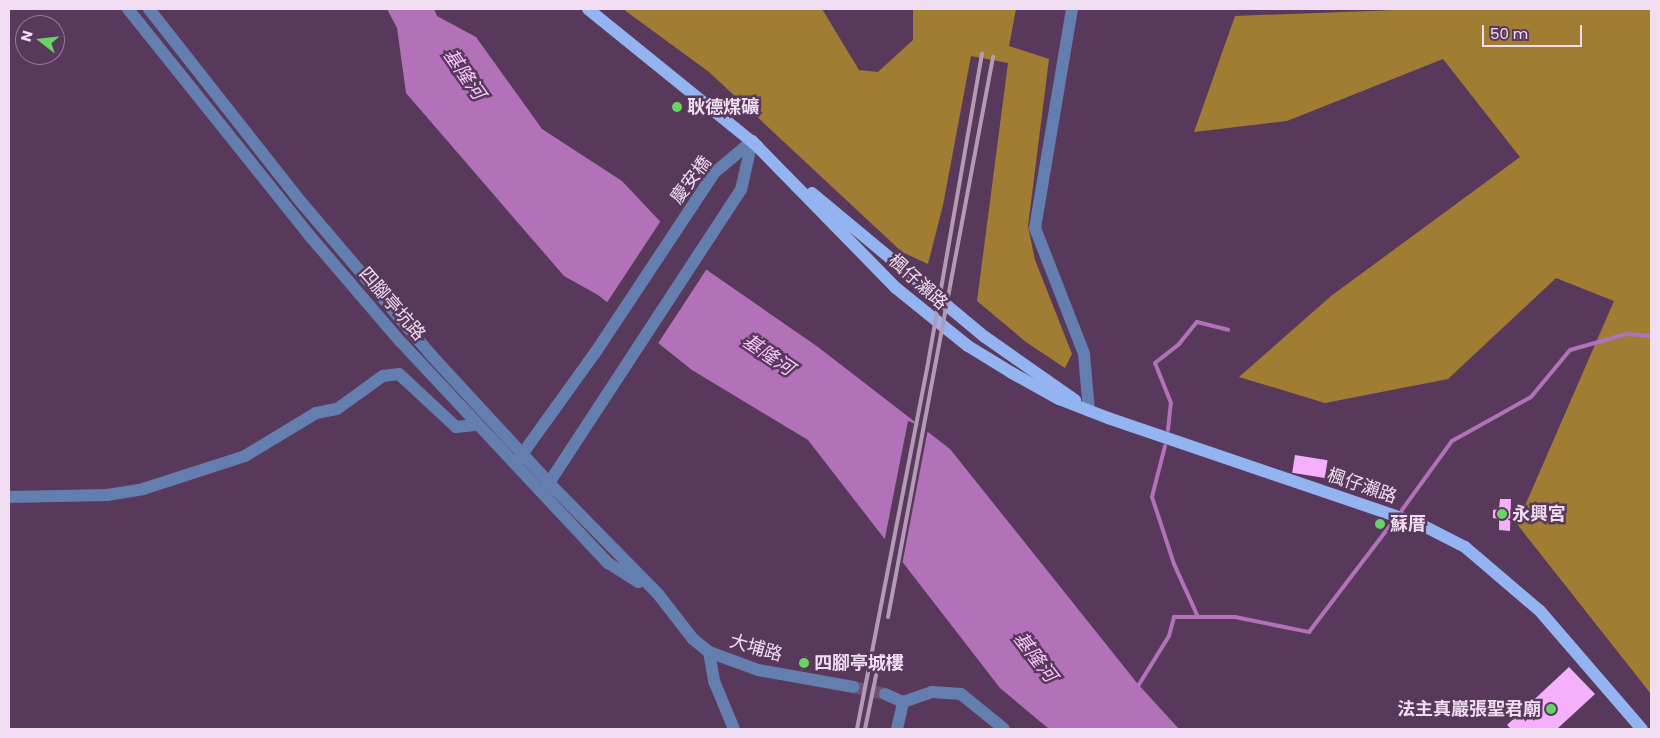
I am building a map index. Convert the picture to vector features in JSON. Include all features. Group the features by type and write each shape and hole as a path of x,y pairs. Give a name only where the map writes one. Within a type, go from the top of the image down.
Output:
{"main road":[{"name":"楓仔瀨路","path":"588,9 752,141 938,299 1089,411"},
{"name":"楓仔瀨路","path":"752,141 896,288 931,318 1012,373 1089,411 1420,524 1466,547 1540,611 1642,729"}],"street":[{"name":"四腳亭坑路","path":"128,9 309,235 475,425 608,563 658,594"},
{"name":"四腳亭坑路","path":"149,9 301,202 432,356 549,483 658,594 693,639 709,652"},
{"path":"1072,9 1035,228 1084,354 1089,411"},
{"path":"540,494 741,190 752,141"},
{"name":"慶安橋","path":"514,466 595,353 714,172 752,141"},
{"path":"9,497 107,495 143,490 245,456 316,414 337,409 383,376 399,374 456,427 475,425"},
{"path":"709,652 714,681 734,729"},
{"name":"大埔路","path":"709,652 758,670 853,687"},
{"path":"885,694 903,702 932,692 961,694 1004,729"},
{"path":"897,729 903,702"}],"shaded area":[{"path":"623,9 822,9 859,70 878,72 913,40 913,9 1016,9 1009,46 1049,59 1028,226 1035,260 1072,354 1065,368 1026,342 977,301 1008,63 971,56 943,205 928,264 902,252 709,72"},
{"path":"1423,9 1651,9 1651,694 1517,524 1614,301 1556,278 1448,379 1325,403 1239,377 1331,296 1520,157 1443,59 1287,121 1194,132 1235,16"}],"water":[{"name":"基隆河","path":"387,9 434,9 437,16 476,37 542,129 622,181 704,268 818,347 950,449 1137,683 1179,729 1049,729 1000,688 808,440 692,370 598,295 564,276 406,93 397,28"}],"pier":[{"path":"662,219 708,267 657,345 606,304"},
{"path":"908,421 928,429 902,565 884,543"}],"building":[{"path":"1295,455 1328,460 1325,478 1292,473"},
{"name":"永興宮","path":"1500,499 1511,499 1510,531 1499,530 1499,519 1493,518 1493,510 1499,509"},
{"name":"四腳亭城樓","path":"806,656 811,662 802,670 797,663"},
{"name":"法主真巖張聖君廟","path":"1569,667 1595,694 1557,729 1511,729 1507,725"}],"waterway":[{"path":"1168,430 1171,403 1155,363 1179,344 1197,322 1228,330"},
{"path":"1402,510 1452,441 1531,397 1570,350 1627,334 1651,336"},
{"path":"1165,446 1152,497 1174,564 1198,617"},
{"path":"1138,686 1169,636 1174,617 1235,617 1309,632 1392,523"}],"tunnel":[{"path":"853,687 885,694"}],"railway":[{"path":"857,729 927,369 982,54"},
{"path":"888,617 993,57"},
{"path":"865,729 879,661"}],"place":[{"name":"耿德煤礦","path":"677,107"},
{"name":"永興宮","path":"1502,514"},
{"name":"蘇厝","path":"1380,524"},
{"name":"四腳亭城樓","path":"804,663"},
{"name":"法主真巖張聖君廟","path":"1551,709"}]}
